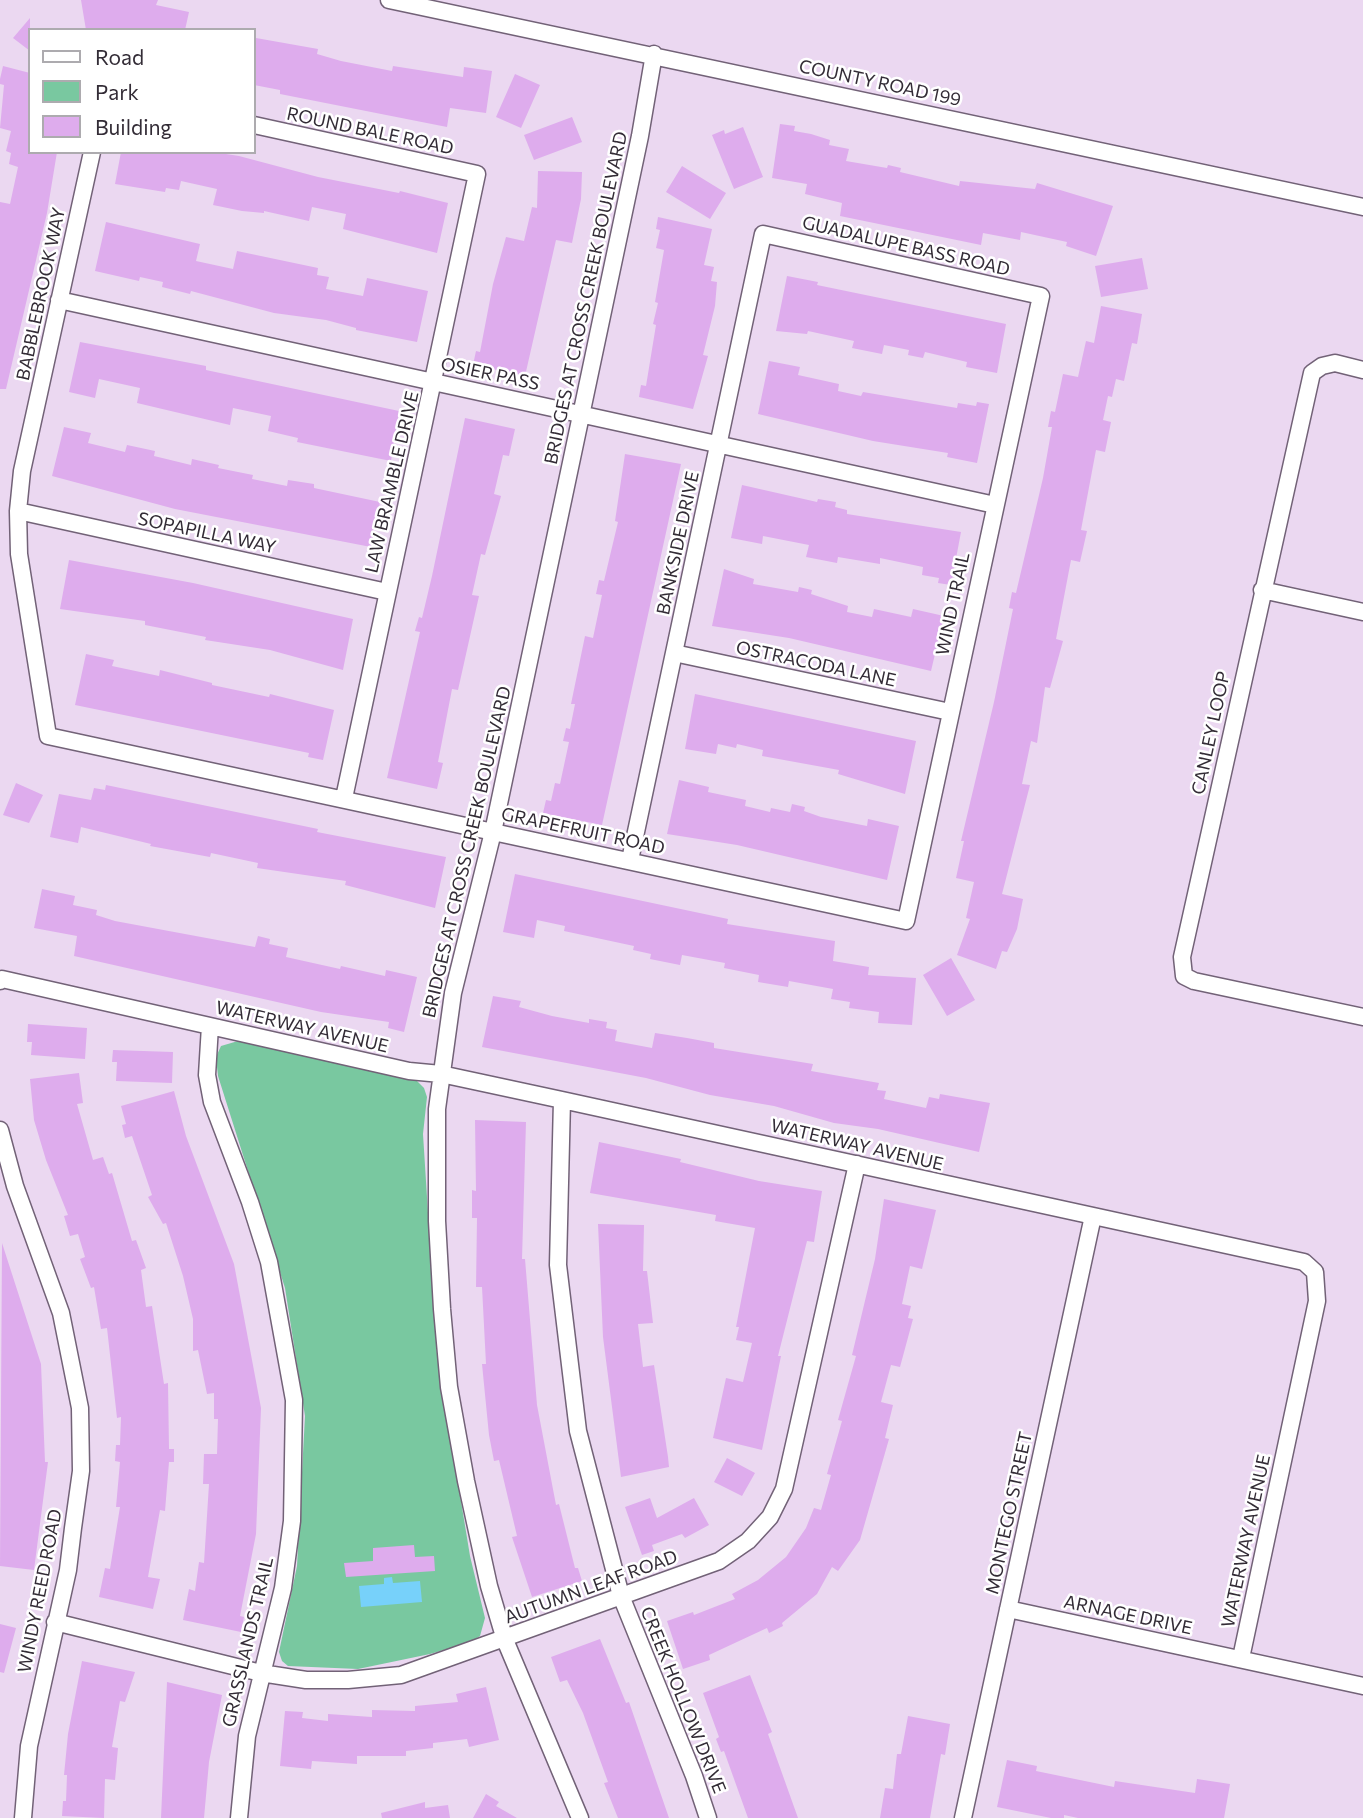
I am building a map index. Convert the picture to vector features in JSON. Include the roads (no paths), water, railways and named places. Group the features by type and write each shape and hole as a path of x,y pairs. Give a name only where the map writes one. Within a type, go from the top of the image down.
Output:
{"street":[{"name":"COUNTY ROAD 199","path":"389,0 654,54 1363,207"},
{"name":"BRIDGES AT CROSS CREEK BOULEVARD","path":"580,1818 505,1640 489,1586 449,1387 437,1221 437,1109 453,993 493,832 582,413 654,54"},
{"name":"ROUND BALE ROAD","path":"256,125 477,174"},
{"name":"BABBLEBROOK WAY","path":"48,736 19,554 22,471 92,154"},
{"name":"LAW BRAMBLE DRIVE","path":"344,798 477,174"},
{"name":"GUADALUPE BASS ROAD","path":"763,234 1041,296"},
{"name":"BANKSIDE DRIVE","path":"630,860 763,234"},
{"name":"WIND TRAIL","path":"906,921 1041,296"},
{"name":"OSIER PASS","path":"60,300 995,505"},
{"name":"CANLEY LOOP","path":"1363,370 1335,363 1322,366 1312,373 1182,957 1184,976 1194,981 1363,1017"},
{"name":"SOPAPILLA WAY","path":"19,512 387,592"},
{"path":"1262,590 1363,612"},
{"name":"OSTRACODA LANE","path":"674,653 950,712"},
{"name":"GRAPEFRUIT ROAD","path":"48,736 906,921"},
{"name":"WATERWAY AVENUE","path":"1,980 409,1071 441,1074 1304,1262 1315,1272 1317,1301 1241,1658"},
{"name":"GRASSLANDS TRAIL","path":"210,1026 207,1075 212,1102 250,1202 269,1262 294,1400 292,1521 283,1588 247,1736 239,1818"},
{"name":"CREEK HOLLOW DRIVE","path":"562,1100 558,1265 578,1431 621,1596 694,1776 708,1818"},
{"name":"WINDY REED ROAD","path":"0,1130 15,1186 61,1313 80,1408 81,1471 68,1570 29,1746 23,1818"},
{"name":"AUTUMN LEAF ROAD","path":"55,1622 261,1673 306,1680 348,1680 401,1675 505,1640 719,1561 748,1541 770,1517 784,1489 857,1164"},
{"name":"MONTEGO STREET","path":"963,1818 1093,1216"},
{"name":"ARNAGE DRIVE","path":"1008,1609 1363,1686"}],"water":[{"path":"392,1577 393,1583 420,1581 422,1602 361,1607 359,1586 384,1584 384,1578"}]}
